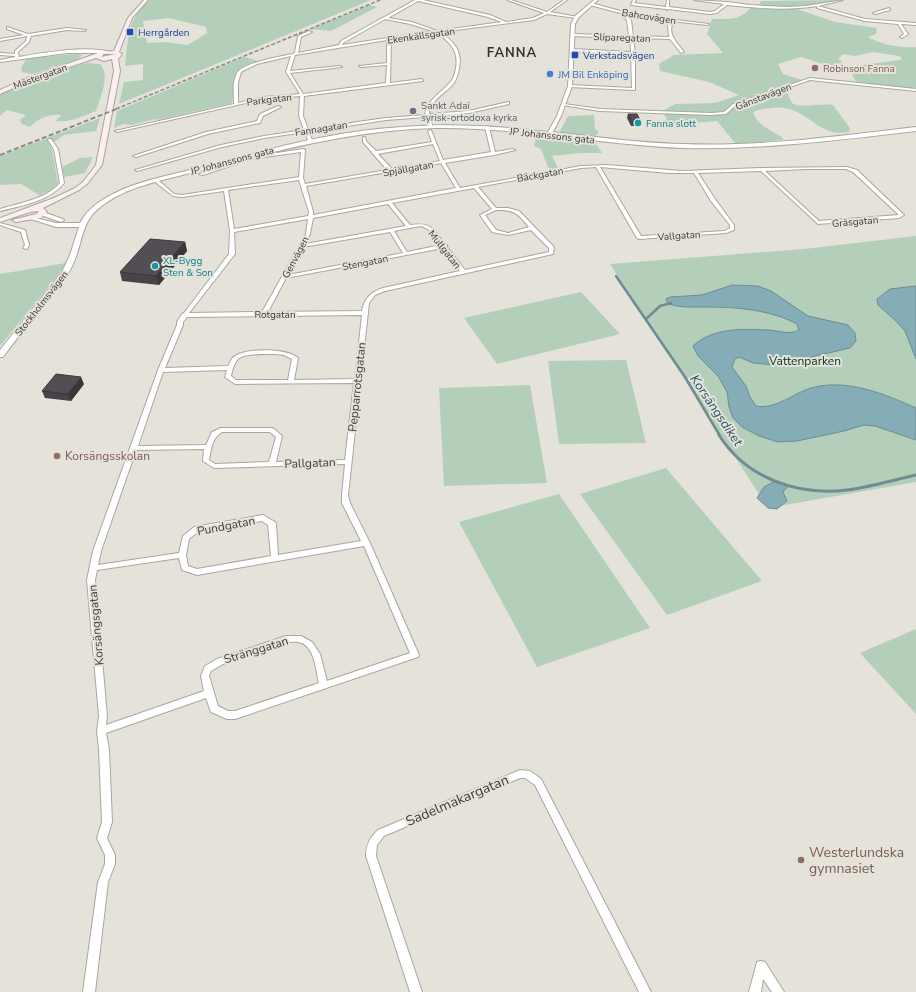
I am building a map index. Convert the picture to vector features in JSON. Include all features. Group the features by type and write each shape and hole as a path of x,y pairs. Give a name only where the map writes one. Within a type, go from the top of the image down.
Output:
{"main road":[{"path":"0,223 30,213 77,190 85,183 99,165 104,146 117,71 112,53 121,43 130,18 146,0"},
{"name":"Mästergatan","path":"0,92 29,79 97,55 112,53"},
{"name":"Mästergatan","path":"80,62 105,59 112,53"},
{"path":"97,55 98,58 105,59 115,67"},
{"path":"30,213 43,213 77,195 92,185 101,171 99,165"}],"street":[{"path":"340,46 342,42 418,0 489,16 506,23"},
{"path":"508,0 547,13 576,17"},
{"path":"547,13 566,0"},
{"path":"549,134 564,105 570,86 572,28 576,17 596,0"},
{"path":"635,0 632,4 713,13 727,3"},
{"path":"667,9 668,0"},
{"path":"695,0 778,8 815,7 842,0"},
{"path":"737,4 739,0"},
{"name":"Bahcovägen","path":"591,4 635,16 707,24"},
{"path":"815,7 859,18 916,24"},
{"path":"875,13 889,9"},
{"name":"Ekenkällsgatan","path":"236,104 238,76 240,71 254,63 293,54 340,46 534,19 547,13"},
{"path":"570,86 634,89 631,37 628,20 625,17"},
{"path":"385,18 422,25 438,32 455,47 458,58 455,78 430,104 427,115 434,143 442,162 459,189"},
{"path":"672,23 670,25 671,38 682,52"},
{"path":"899,23 906,34 902,37"},
{"path":"8,28 28,35"},
{"path":"0,40 67,29 84,30"},
{"path":"310,32 299,37 297,52 293,54 288,72 302,95 301,116 310,140"},
{"path":"17,57 16,52 28,41 28,35"},
{"name":"Sliparegatan","path":"572,35 671,38"},
{"path":"388,84 390,39"},
{"path":"572,50 633,53"},
{"path":"81,51 97,55"},
{"path":"0,61 17,57 81,51 112,53"},
{"path":"0,54 17,57"},
{"path":"361,66 389,64"},
{"path":"288,72 340,67"},
{"name":"Gånstavägen","path":"564,105 600,110 711,114 725,112 734,105 810,79 916,90"},
{"name":"Parkgatan","path":"117,131 264,98 302,95 422,80"},
{"name":"Fannagatan","path":"137,170 221,146 386,119 477,111 508,102"},
{"path":"135,156 206,133 259,122 261,115 279,107"},
{"path":"487,128 494,154"},
{"name":"JP Johanssons gata","path":"83,222 106,200 133,188 245,156 310,140 367,131 487,128 636,143 715,146 783,143 916,129"},
{"path":"364,138 364,141 391,171"},
{"path":"0,210 53,191 62,183 56,149 50,140"},
{"path":"374,153 434,143"},
{"name":"Genvägen","path":"201,174 250,158 303,150 301,178 311,216 308,234 264,314"},
{"name":"Spjällgatan","path":"304,185 513,150"},
{"name":"Bäckgatan","path":"232,231 581,167 596,166 668,172 761,169 852,169"},
{"name":"Vallgatan","path":"596,166 640,238 726,232 732,229 732,225 713,200 695,172"},
{"name":"Gräsgatan","path":"761,169 818,223 902,215 852,169"},
{"path":"156,181 177,196 301,178"},
{"path":"475,186 495,209"},
{"name":"Korsängsgatan","path":"89,992 103,882 110,864 110,855 102,838 107,822 104,749 101,731 103,716 91,580 96,551 161,370 180,322 232,254 232,231 226,190"},
{"path":"389,202 409,227"},
{"path":"23,203 30,213 56,225 83,222"},
{"path":"507,208 517,211 532,228 508,234 494,231 482,215 495,209 507,208"},
{"path":"43,213 59,220 83,222"},
{"name":"Stockholmsvägen","path":"0,355 65,273 74,255 83,222"},
{"path":"0,223 23,231 27,245 25,248"},
{"name":"Mullgatan","path":"302,246 421,225 428,227 464,273"},
{"name":"Pepparrotsgatan","path":"415,655 366,543 346,503 345,495 348,462 365,313 369,298 383,290 547,255 550,253 552,248 532,228"},
{"path":"391,230 406,254"},
{"name":"Stengatan","path":"285,277 444,246"},
{"name":"Rotgatan","path":"184,315 365,313"},
{"path":"290,382 295,358 288,353 244,354 235,358 230,368 228,377 235,382 290,382 358,381"},
{"path":"161,370 230,368"},
{"name":"Pallgatan","path":"272,465 279,436 272,430 221,430 214,434 208,447 206,461 214,466 272,465 348,462"},
{"path":"133,448 208,447"},
{"name":"Pundgatan","path":"182,555 186,538 197,529 264,518 272,524 276,559"},
{"path":"94,568 182,555 184,568 197,572 366,543"},
{"name":"Stränggatan","path":"324,685 314,651 306,641 297,639 286,639 213,664 204,676 214,709 227,715 235,715 415,655"},
{"path":"101,731 209,693"},
{"name":"Sadelmakargatan","path":"416,992 372,856 371,847 375,838 381,833 520,774 527,774 538,782 645,992"},
{"path":"755,992 762,966 778,992"}],"green space":[{"path":"150,0 371,0 119,104 124,82 143,80 143,64 125,66 130,30 142,7","holes":["169,18 206,27 207,33 188,45 165,42 147,43 143,21"]},
{"path":"837,0 806,7 759,6 761,1"},
{"path":"370,5 377,7 331,31 311,29"},
{"path":"751,7 797,9 835,22 877,28 876,34 868,37 891,45 916,47 916,89 857,83 853,77 852,69 854,66 900,60 902,58 899,56 873,52 855,56 843,54 838,59 843,62 829,66 801,57 778,64 783,74 802,80 784,86 792,103 800,106 833,105 850,128 849,132 837,133 827,130 791,109 779,107 759,110 753,113 758,121 766,128 783,138 782,140 736,144 717,121 681,124 684,128 658,129 667,119 662,111 675,104 715,103 739,95 709,82 660,71 659,64 674,55 723,53 707,34 712,19 728,19 738,17 747,12"},
{"path":"77,54 83,55 76,60 32,74 22,72 21,68 27,58"},
{"path":"244,57 259,61 246,65 236,72 232,103 132,125 123,124 114,128 117,111"},
{"path":"87,63 100,64 105,74 104,87 96,111 76,119 66,121 56,121 61,115 48,116 37,121 30,127 22,124 20,120 26,115 7,110 0,116 0,93 51,72"},
{"path":"594,115 595,129 599,132 594,138 561,133 560,131 568,116"},
{"path":"100,118 96,131 64,135 50,145 58,183 50,190 39,195 21,184 0,185 0,156"},
{"path":"537,135 594,141 602,153 581,153 552,156 558,168 549,170 541,149 534,146"},
{"path":"93,157 85,173 64,177 62,167 80,158"},
{"name":"Vattenparken","path":"916,236 916,482 768,508 610,264 804,249"},
{"path":"66,263 59,274 0,346 0,274"},
{"path":"581,292 620,334 497,364 464,318"},
{"path":"626,360 646,443 559,444 548,361"},
{"path":"530,385 547,483 444,486 439,388"},
{"path":"666,468 762,581 667,615 580,494"},
{"path":"559,494 650,628 537,667 459,522"},
{"path":"916,629 916,714 860,653"}],"water":[{"name":"Vattenparken","path":"732,285 758,286 771,291 808,316 848,325 855,333 856,341 850,348 815,356 787,366 753,363 739,357 735,359 732,367 746,386 750,397 756,406 770,406 805,390 824,385 851,386 878,393 916,408 916,440 875,426 864,425 797,441 778,442 759,436 742,427 733,418 729,407 727,392 718,376 698,356 693,346 710,335 719,332 749,329 792,332 799,330 797,324 765,312 719,307 678,306 668,304 666,299 670,297 702,295"},
{"path":"916,286 916,359 905,331 878,305 877,299 890,289"},
{"path":"775,481 788,486 783,492 787,501 777,509 768,508 757,498 764,487"}],"building":[{"path":"628,114 637,114 641,122 632,122"},
{"path":"150,239 185,242 156,276 120,272"},
{"path":"56,374 81,377 68,394 42,391"}],"waterway":[{"name":"Korsängsdiket","path":"616,276 685,377 720,436"},
{"path":"646,319 660,306 671,303"},
{"name":"Korsängsdiket","path":"719,435 730,450 743,463 774,481 792,487 828,491 847,490 916,475"}],"railway":[{"path":"116,109 380,0"},
{"path":"0,155 119,108"}],"place":[{"name":"Herrgården","path":"130,32"},
{"name":"Verkstadsvägen","path":"575,55"},
{"name":"Robinson Fanna","path":"815,68"},
{"name":"JM Bil Enköping","path":"550,74"},
{"name":"Sankt Adai syrisk-ortodoxa kyrka","path":"413,111"},
{"name":"Fanna slott","path":"638,123"},
{"name":"XL-Bygg Sten & Son","path":"155,266"},
{"name":"Korsängsskolan","path":"57,456"},
{"name":"Westerlundska gymnasiet","path":"801,860"}],"district":[{"name":"FANNA","path":"512,52"}]}
